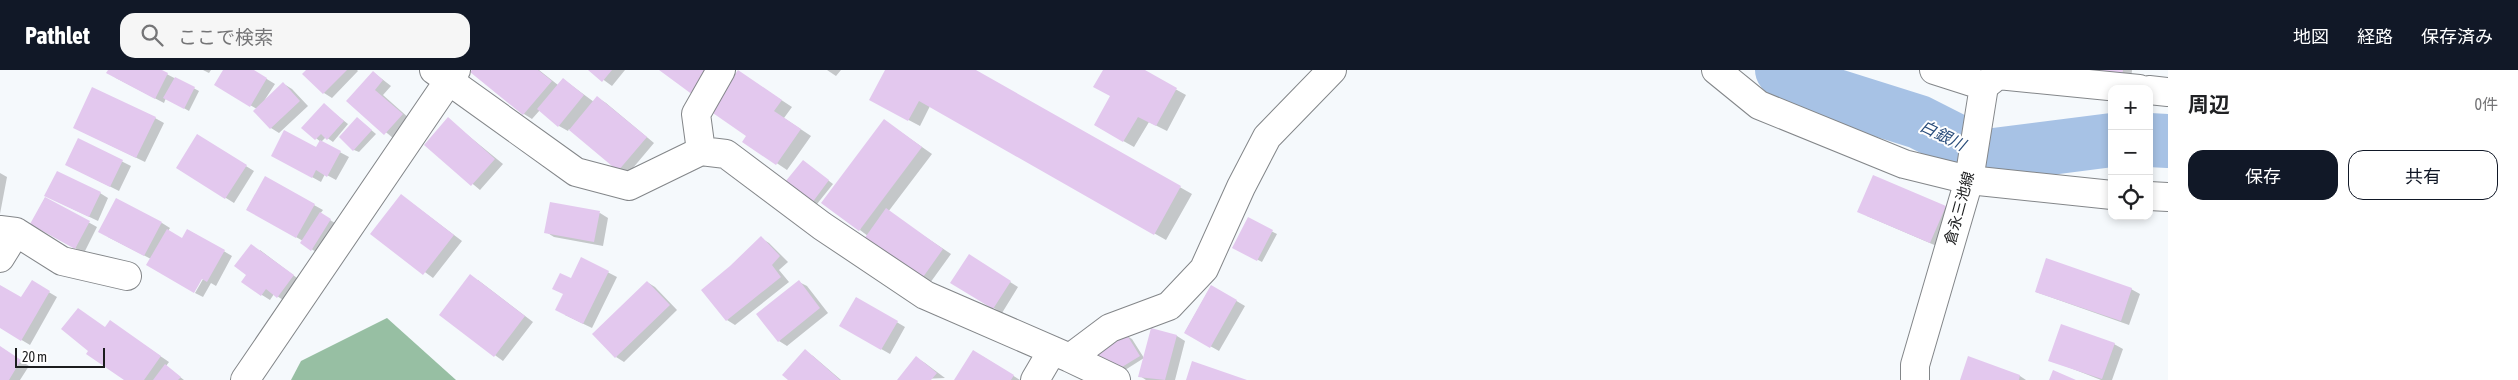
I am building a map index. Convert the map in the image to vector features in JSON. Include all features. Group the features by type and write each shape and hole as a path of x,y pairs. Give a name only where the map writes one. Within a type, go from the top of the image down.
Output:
{"street":[{"path":"701,151 696,114 721,70"},
{"path":"1035,380 1061,354 1110,328 1169,306 1204,269 1241,187 1267,137 1332,70"},
{"path":"1716,70 1759,105 1904,164 1969,180 2108,195"},
{"path":"1934,70 1984,86 1998,75 2108,86"},
{"path":"244,380 446,73 576,172 629,186 701,151 726,154 822,226 925,295 1116,380"},
{"name":"倉永三池線","path":"1916,380 1915,364 1969,180 1984,86"},
{"path":"2153,90 2168,92"},
{"path":"2153,196 2168,197"},
{"path":"0,258 8,231 62,261 128,276"}],"green space":[{"path":"387,318 456,380 291,380 301,361"}],"building":[{"path":"108,70 162,70 168,73 155,99 106,73"},
{"path":"223,70 254,70 267,78 250,107 214,85"},
{"path":"306,70 347,70 323,94 302,74"},
{"path":"472,70 538,70 552,81 523,115 470,72"},
{"path":"588,70 612,70 602,82"},
{"path":"659,70 712,70 693,95"},
{"path":"738,70 782,100 774,111 801,129 776,165 742,142 746,136 710,111"},
{"path":"885,70 976,70 1181,186 1154,235 919,101 908,121 869,100"},
{"path":"1103,70 1145,70 1177,88 1156,126 1138,117 1123,142 1094,125 1110,96 1093,87"},
{"path":"2067,70 2123,70 2122,79"},
{"path":"373,71 383,80 375,90 403,114 384,135 346,101"},
{"path":"175,77 195,87 184,109 163,98"},
{"path":"563,78 584,95 558,127 537,109"},
{"path":"283,82 300,101 270,129 253,111"},
{"path":"92,87 156,117 136,158 73,128"},
{"path":"597,96 647,137 618,171 569,130"},
{"path":"324,103 344,121 327,140 321,134 315,140 301,128"},
{"path":"357,117 372,130 353,151 339,137"},
{"path":"448,117 495,159 471,186 424,145"},
{"path":"884,119 922,147 859,231 821,203"},
{"path":"284,130 316,147 320,140 341,151 327,177 316,170 312,178 271,156"},
{"path":"197,134 247,165 225,199 176,168"},
{"path":"78,138 123,160 110,187 65,165"},
{"path":"803,160 829,180 812,203 785,182"},
{"path":"57,171 101,192 89,217 44,196"},
{"path":"1873,175 1946,206 1930,243 1857,212"},
{"path":"265,176 315,204 296,238 246,210"},
{"path":"401,194 454,235 423,275 370,234"},
{"path":"45,197 90,221 75,249 30,224"},
{"path":"116,198 162,222 144,256 98,232"},
{"path":"550,202 600,211 594,242 544,233"},
{"path":"886,208 943,249 921,280 864,239"},
{"path":"320,212 331,219 311,251 300,243"},
{"path":"1248,217 1273,230 1257,261 1232,248"},
{"path":"167,229 182,238 187,229 225,250 207,282 202,279 194,293 146,265"},
{"path":"761,236 780,256 772,265 781,277 726,321 701,290 730,266"},
{"path":"251,244 294,275 277,298 266,289 261,296 241,282 246,275 234,266"},
{"path":"969,254 1011,281 993,309 950,283"},
{"path":"581,257 609,271 583,324 555,310 563,294 552,289 560,273 571,278"},
{"path":"2046,258 2132,288 2121,321 2035,292"},
{"path":"470,274 525,316 494,357 439,315"},
{"path":"32,280 50,291 21,341 0,328 0,285 21,297"},
{"path":"799,280 820,308 778,342 756,314"},
{"path":"647,281 670,305 615,358 592,334"},
{"path":"1211,285 1237,300 1210,348 1184,333"},
{"path":"856,297 898,321 881,350 839,326"},
{"path":"78,308 105,327 110,320 161,356 144,380 124,380 86,354 88,351 61,329"},
{"path":"2061,324 2115,343 2102,379 2048,361"},
{"path":"1151,328 1177,335 1165,380 1138,377"},
{"path":"1127,335 1140,356 1109,375 1096,354"},
{"path":"0,346 21,360 9,380 0,380"},
{"path":"805,349 840,380 788,380 782,375"},
{"path":"973,350 1014,375 1011,380 954,380"},
{"path":"916,356 937,373 931,380 897,380"},
{"path":"1968,356 2020,375 2019,380 1960,380"},
{"path":"1192,361 1247,380 1186,380"},
{"path":"165,364 181,377 178,380 153,380"},
{"path":"2053,370 2076,380 2049,380"}],"waterway":[{"name":"白銀川","path":"1782,70 1830,94 1919,122 1986,156 2108,141"},
{"name":"白銀川","path":"2153,140 2168,141"}]}
